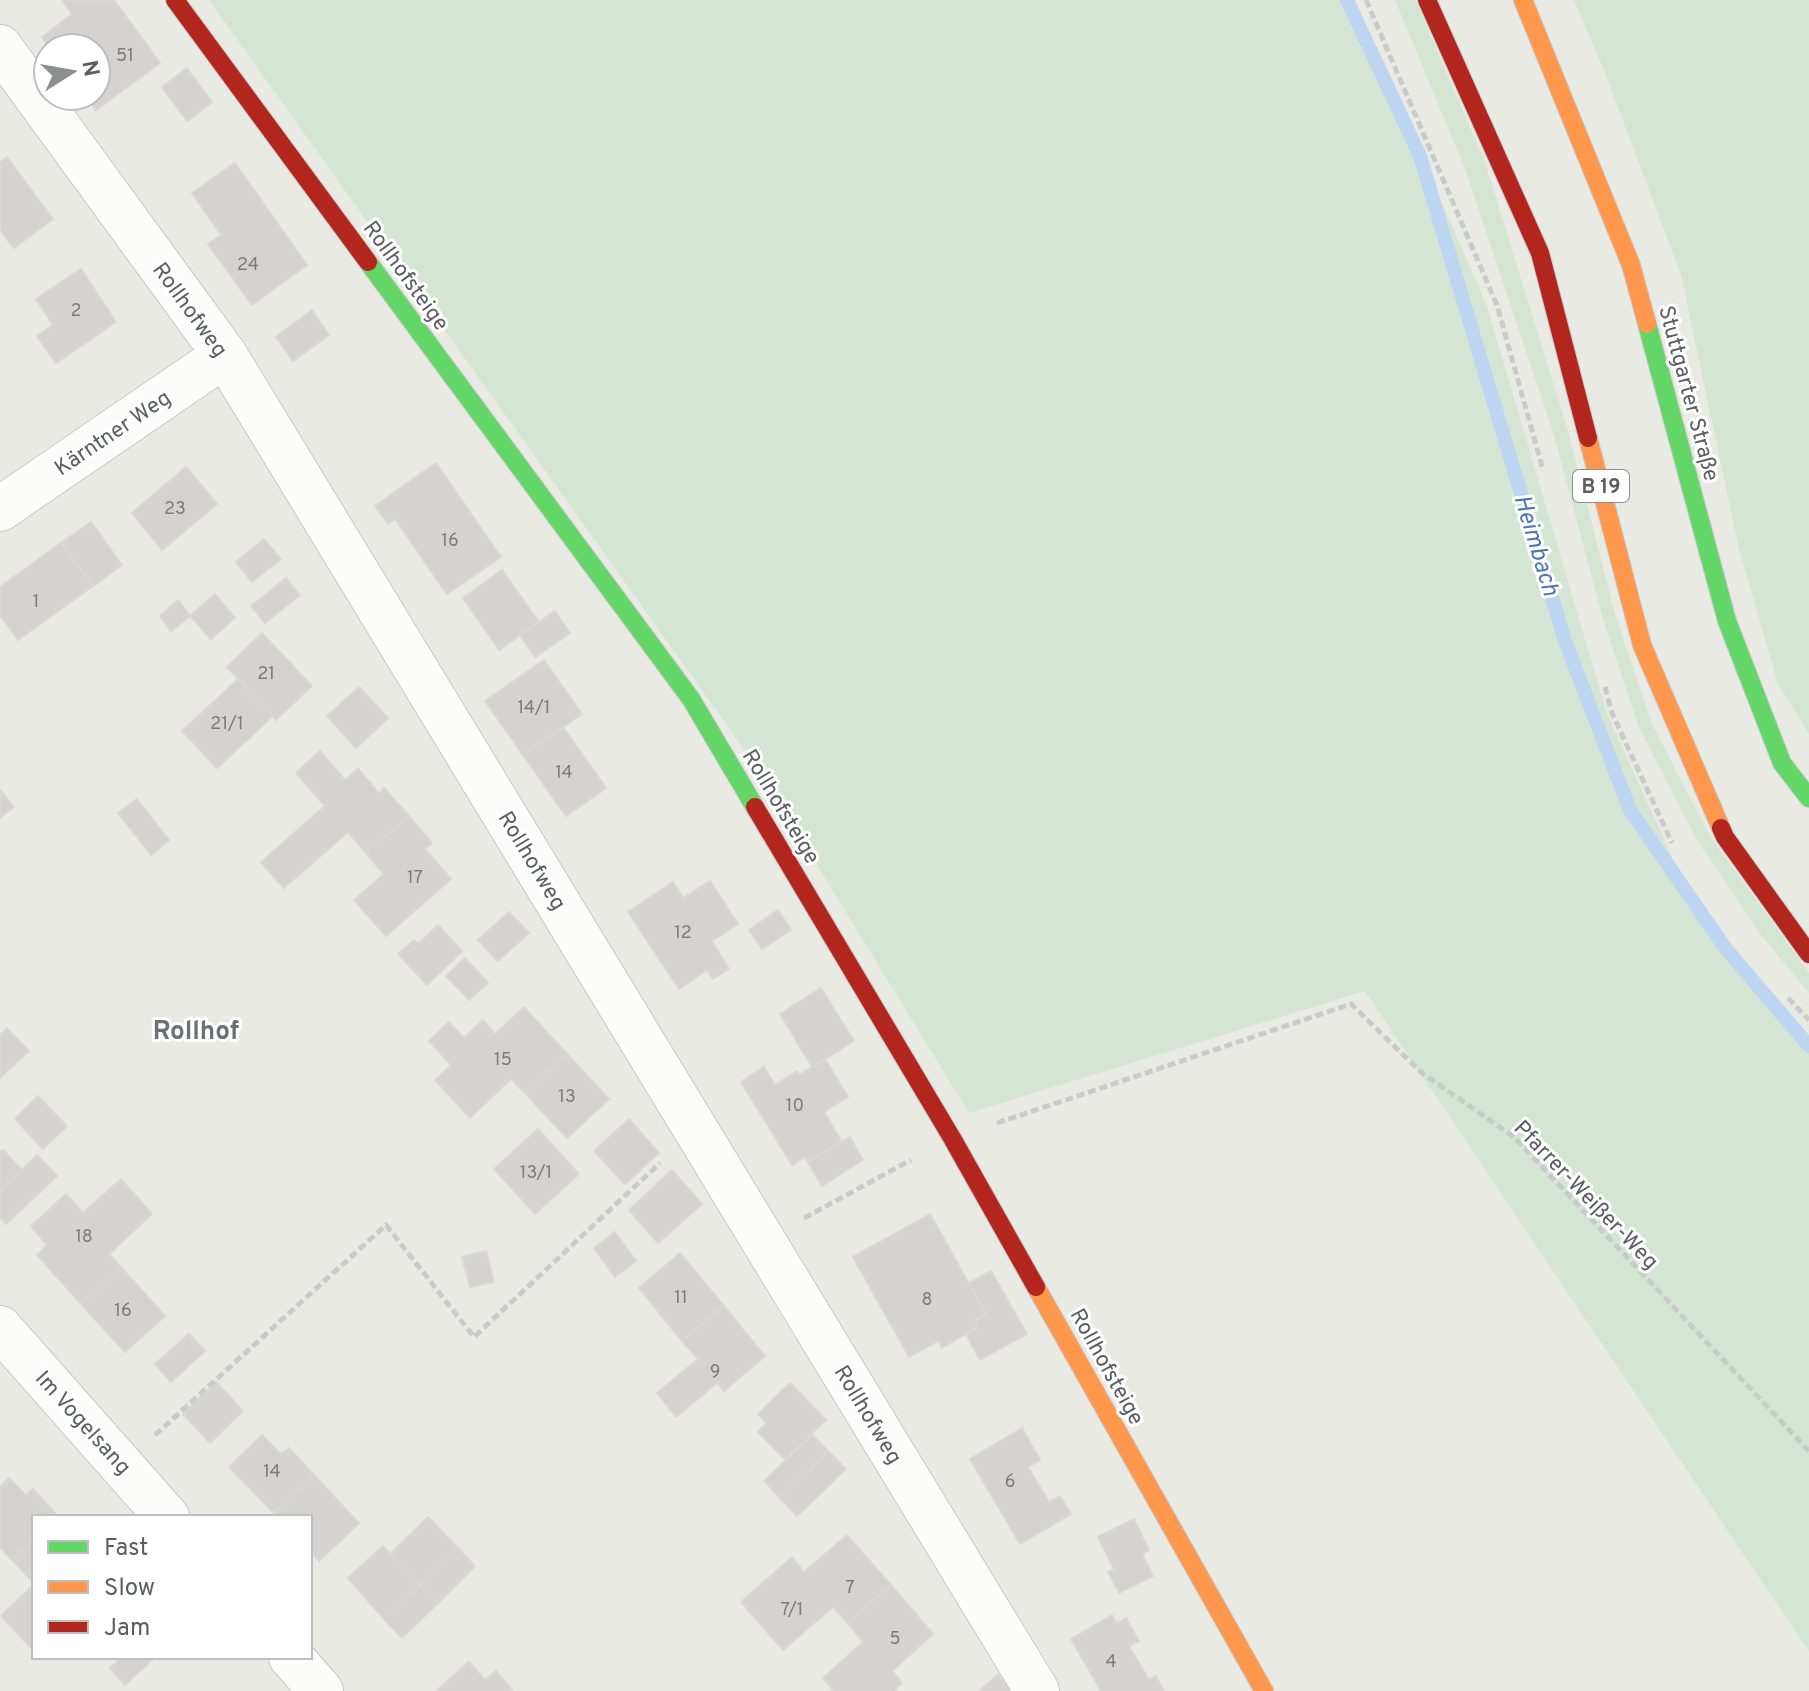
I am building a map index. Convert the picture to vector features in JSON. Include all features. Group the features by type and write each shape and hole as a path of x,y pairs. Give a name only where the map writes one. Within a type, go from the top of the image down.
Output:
{"street":[{"name":"Rollhofsteige","path":"175,0 691,699 952,1138 1264,1691"},
{"name":"B 19","path":"1427,0 1540,253 1642,645 1725,837 1809,954"},
{"name":"Stuttgarter Straße","path":"1523,0 1631,265 1727,621 1782,763 1809,798"},
{"name":"Rollhofweg","path":"0,47 225,355 1037,1691"},
{"name":"Kärntner Weg","path":"0,509 225,355"},
{"name":"Im Vogelsang","path":"0,1328 165,1515"},
{"path":"293,1659 321,1691"}],"path":[{"name":"Pfarrer-Weißer-Weg","path":"952,1138 1351,1004 1422,1073 1514,1137 1809,1451"},
{"path":"122,1465 386,1225 474,1337 697,1129"},
{"path":"763,1241 952,1138"}],"green space":[{"path":"209,0 1353,0 1487,306 1607,714 1677,868 1758,982 1809,1035 1809,1652 1365,991 969,1113 759,770"},
{"path":"1395,0 1415,0 1485,162 1568,431 1615,614 1651,722 1709,835 1809,973 1809,993 1760,934 1698,842 1639,727 1603,619 1554,435 1465,169"},
{"path":"1574,0 1809,0 1809,734 1778,684 1739,549 1681,275"}],"building":[{"path":"62,0 114,0 160,63 112,98 112,32 49,32 72,14"},
{"path":"187,68 212,102 187,121 162,87"},
{"path":"7,157 53,219 14,248 0,230 0,162"},
{"path":"235,163 307,265 252,305 208,244 221,235 192,193"},
{"path":"81,269 116,322 56,363 37,336 53,325 36,299"},
{"path":"312,310 329,335 293,361 276,337"},
{"path":"436,463 501,557 447,594 395,519 388,524 375,506"},
{"path":"186,467 217,504 162,550 132,513"},
{"path":"91,522 122,565 93,586 61,543"},
{"path":"264,539 281,559 252,582 236,562"},
{"path":"61,543 93,586 18,640 0,615 0,587"},
{"path":"502,570 539,622 499,650 463,598"},
{"path":"286,578 300,595 265,623 251,606"},
{"path":"215,594 235,618 211,639 190,616"},
{"path":"178,600 190,616 171,631 160,616"},
{"path":"555,611 570,633 535,657 520,635"},
{"path":"262,633 312,686 276,720 227,667"},
{"path":"544,660 582,714 523,755 485,701"},
{"path":"238,679 273,716 217,768 182,731"},
{"path":"359,687 388,718 356,748 327,716"},
{"path":"563,727 606,788 566,816 523,755"},
{"path":"320,751 345,780 358,769 379,793 384,788 409,816 366,853 348,832 284,888 261,862 325,806 296,773"},
{"path":"0,790 14,807 0,818"},
{"path":"137,799 169,840 151,855 118,813"},
{"path":"409,816 432,843 425,849 451,879 386,936 354,900 384,874 366,853"},
{"path":"710,881 738,924 712,941 729,969 713,979 707,970 679,989 628,912 673,882 683,898"},
{"path":"778,910 791,930 762,949 749,930"},
{"path":"509,912 529,933 498,961 478,940"},
{"path":"438,925 462,951 427,985 398,954 414,940 418,944"},
{"path":"465,958 488,983 469,1000 446,976"},
{"path":"821,988 854,1041 812,1067 780,1014"},
{"path":"524,1007 567,1054 525,1093 511,1079 470,1118 435,1080 451,1065 429,1041 449,1022 464,1038 483,1020 495,1034"},
{"path":"7,1028 29,1051 0,1078 0,1035"},
{"path":"567,1054 609,1099 567,1138 525,1093"},
{"path":"825,1059 848,1097 824,1112 842,1142 808,1162 805,1157 792,1165 741,1082 764,1067 775,1085"},
{"path":"38,1096 67,1126 43,1149 15,1119"},
{"path":"629,1119 659,1153 625,1184 594,1151"},
{"path":"538,1129 579,1174 535,1214 494,1169"},
{"path":"850,1137 863,1160 822,1186 808,1162"},
{"path":"3,1150 22,1170 0,1191 0,1153"},
{"path":"37,1155 57,1176 6,1224 0,1217 0,1191"},
{"path":"672,1170 702,1204 658,1243 629,1210"},
{"path":"121,1179 152,1214 109,1254 121,1267 81,1304 37,1255 47,1245 31,1226 66,1194 83,1213"},
{"path":"930,1214 986,1314 975,1320 979,1327 942,1348 938,1341 909,1357 853,1257"},
{"path":"615,1232 636,1261 615,1277 594,1248"},
{"path":"486,1251 494,1282 470,1287 462,1257"},
{"path":"680,1253 724,1306 682,1341 639,1288"},
{"path":"121,1267 165,1316 125,1352 81,1304"},
{"path":"991,1271 1027,1334 980,1360 966,1334 979,1327 975,1320 986,1314 969,1283"},
{"path":"724,1306 765,1356 724,1391 717,1383 676,1417 657,1393 698,1359 682,1341"},
{"path":"189,1334 205,1351 171,1382 155,1364"},
{"path":"216,1382 243,1411 210,1443 183,1414"},
{"path":"790,1383 826,1420 785,1460 758,1432 766,1423 758,1414"},
{"path":"1022,1428 1040,1460 1028,1467 1049,1502 1060,1496 1071,1514 1020,1544 970,1459"},
{"path":"262,1435 281,1454 289,1448 314,1475 274,1513 229,1467"},
{"path":"812,1435 828,1451 780,1498 764,1481"},
{"path":"828,1451 846,1469 797,1516 780,1498"},
{"path":"314,1475 359,1523 319,1561 312,1554 312,1515 274,1513"},
{"path":"9,1478 26,1495 33,1489 57,1515 32,1515 32,1540 12,1560 0,1547 0,1487"},
{"path":"428,1517 458,1548 420,1585 390,1554"},
{"path":"1134,1519 1149,1550 1142,1554 1153,1576 1119,1593 1108,1572 1114,1569 1098,1537"},
{"path":"847,1535 891,1585 848,1623 833,1607 783,1650 741,1602 792,1557 804,1572"},
{"path":"32,1540 32,1581 12,1560"},
{"path":"383,1546 420,1585 384,1619 348,1578"},
{"path":"458,1548 475,1566 438,1603 420,1585"},
{"path":"420,1585 438,1603 402,1638 384,1619"},
{"path":"891,1585 933,1634 892,1671 902,1683 894,1691 834,1691 823,1678 863,1642 848,1623"},
{"path":"32,1586 32,1649 1,1616"},
{"path":"1112,1615 1117,1623 1126,1618 1139,1641 1129,1646 1149,1680 1156,1676 1164,1691 1101,1691 1071,1639"},
{"path":"120,1659 153,1659 125,1685 110,1668"},
{"path":"469,1662 485,1680 496,1671 513,1691 436,1691"},
{"path":"998,1675 1013,1691 979,1691"}],"waterway":[{"name":"Heimbach","path":"1347,0 1420,156 1565,641 1630,810 1726,949 1809,1046"}],"traffic: fast":[{"path":"368,262 691,699 755,807"},
{"path":"1647,324 1727,621 1782,763 1809,798"}],"traffic: slow":[{"path":"1523,0 1631,265 1647,324"},
{"path":"1588,438 1642,645 1721,828"},
{"path":"1036,1287 1264,1691"}],"traffic: jam":[{"path":"175,0 368,262"},
{"path":"1427,0 1540,253 1588,438"},
{"path":"755,807 952,1138 1036,1287"},
{"path":"1721,828 1809,954"}],"district":[{"name":"Rollhof","path":"196,1030"}]}
